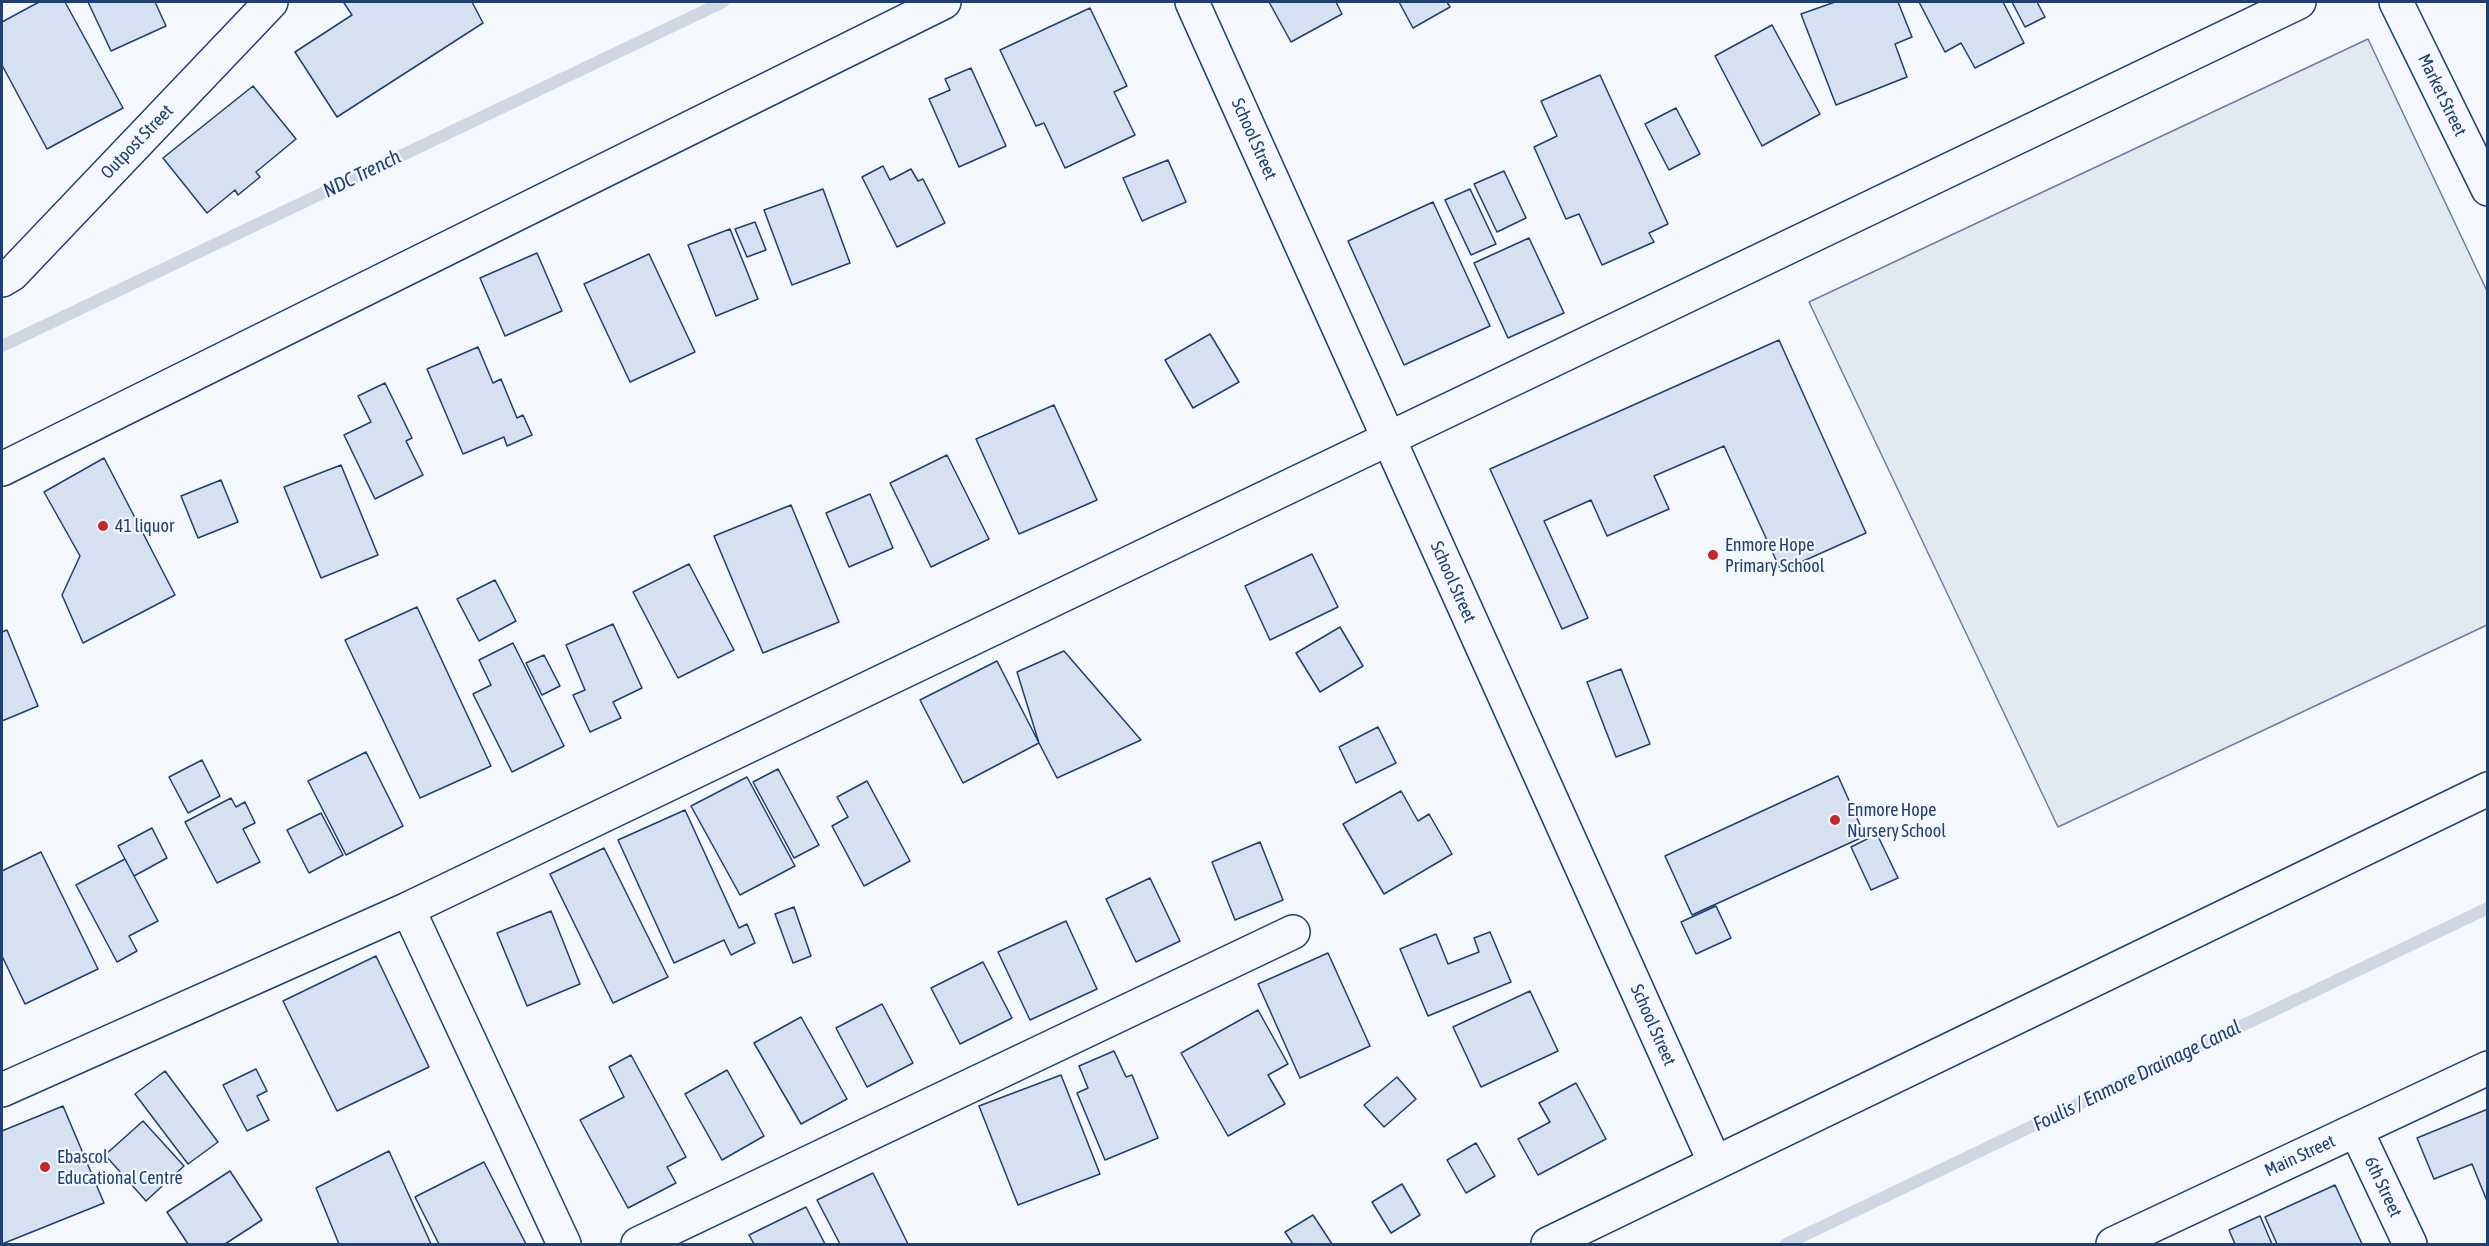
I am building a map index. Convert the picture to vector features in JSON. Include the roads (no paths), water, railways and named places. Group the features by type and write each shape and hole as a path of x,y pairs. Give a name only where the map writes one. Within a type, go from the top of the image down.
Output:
{"street":[{"name":"Outpost Street","path":"2,280 12,274 271,2"},
{"path":"2,469 944,2"},
{"name":"School Street","path":"1192,2 1715,1163"},
{"path":"2,1090 408,909 2299,2"},
{"name":"Market Street","path":"2396,2 2487,189"},
{"path":"1548,1245 2487,789"},
{"path":"408,909 564,1245"},
{"path":"638,1245 1293,932"},
{"name":"Main Street","path":"2113,1245 2487,1068"},
{"name":"6th Street","path":"2356,1130 2410,1245"}],"waterway":[{"name":"NDC Trench","path":"2,346 723,2"},
{"name":"Foulis / Enmore Drainage Canal","path":"1786,1244 2488,908"}],"place":[{"name":"41 liquor","path":"103,526"},
{"name":"Enmore Hope Primary School","path":"1713,555"},
{"name":"Enmore Hope Nursery School","path":"1835,820"},
{"name":"Ebascol Educational Centre","path":"45,1167"}]}
